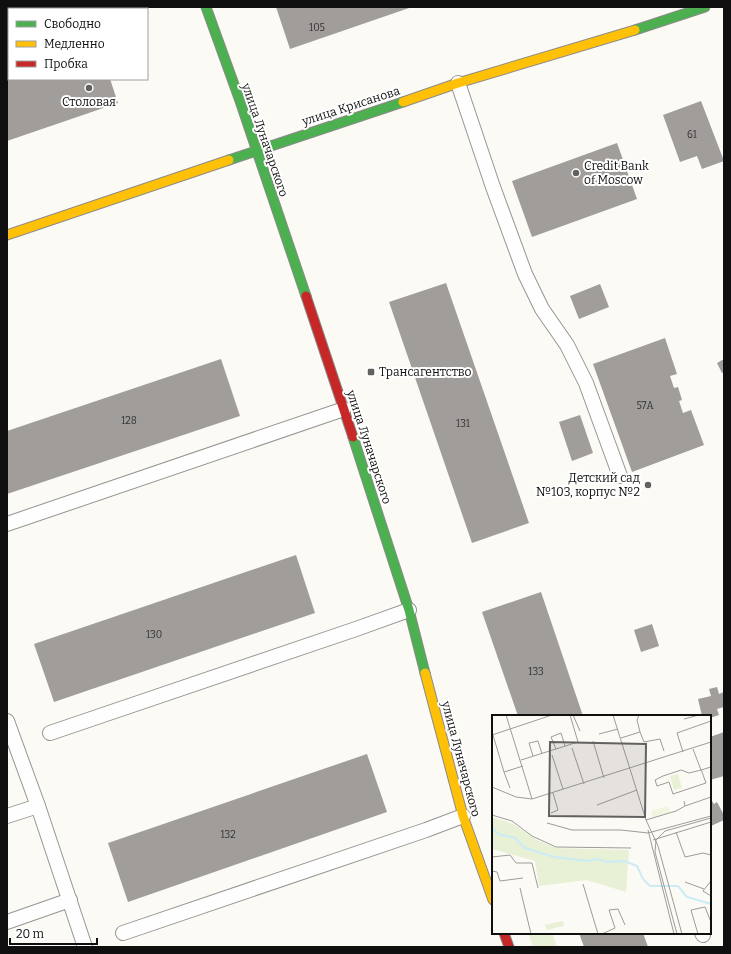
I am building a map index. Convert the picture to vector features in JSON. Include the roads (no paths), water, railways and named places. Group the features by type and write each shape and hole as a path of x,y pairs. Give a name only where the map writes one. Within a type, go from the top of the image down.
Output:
{"main road":[{"name":"улица Луначарского","path":"206,7 240,101 344,409 409,610 463,816 492,897"},
{"name":"улица Крисанова","path":"7,236 458,83 662,22 705,7"},
{"path":"504,934 509,947"}],"lane":[{"path":"458,83 493,187 525,274 542,309 567,345 586,383 620,476"},
{"path":"7,524 344,409"},
{"path":"50,733 349,632 409,610"},
{"path":"7,721 38,806 85,947"},
{"path":"7,816 38,806"},
{"path":"123,933 463,816"},
{"path":"7,922 70,900"}],"place":[{"name":"Столовая","path":"89,88"},
{"name":"Credit Bank of Moscow","path":"576,173"},
{"name":"Трансагентство","path":"371,372"},
{"name":"Детский сад №103, корпус №2","path":"648,485"}]}
